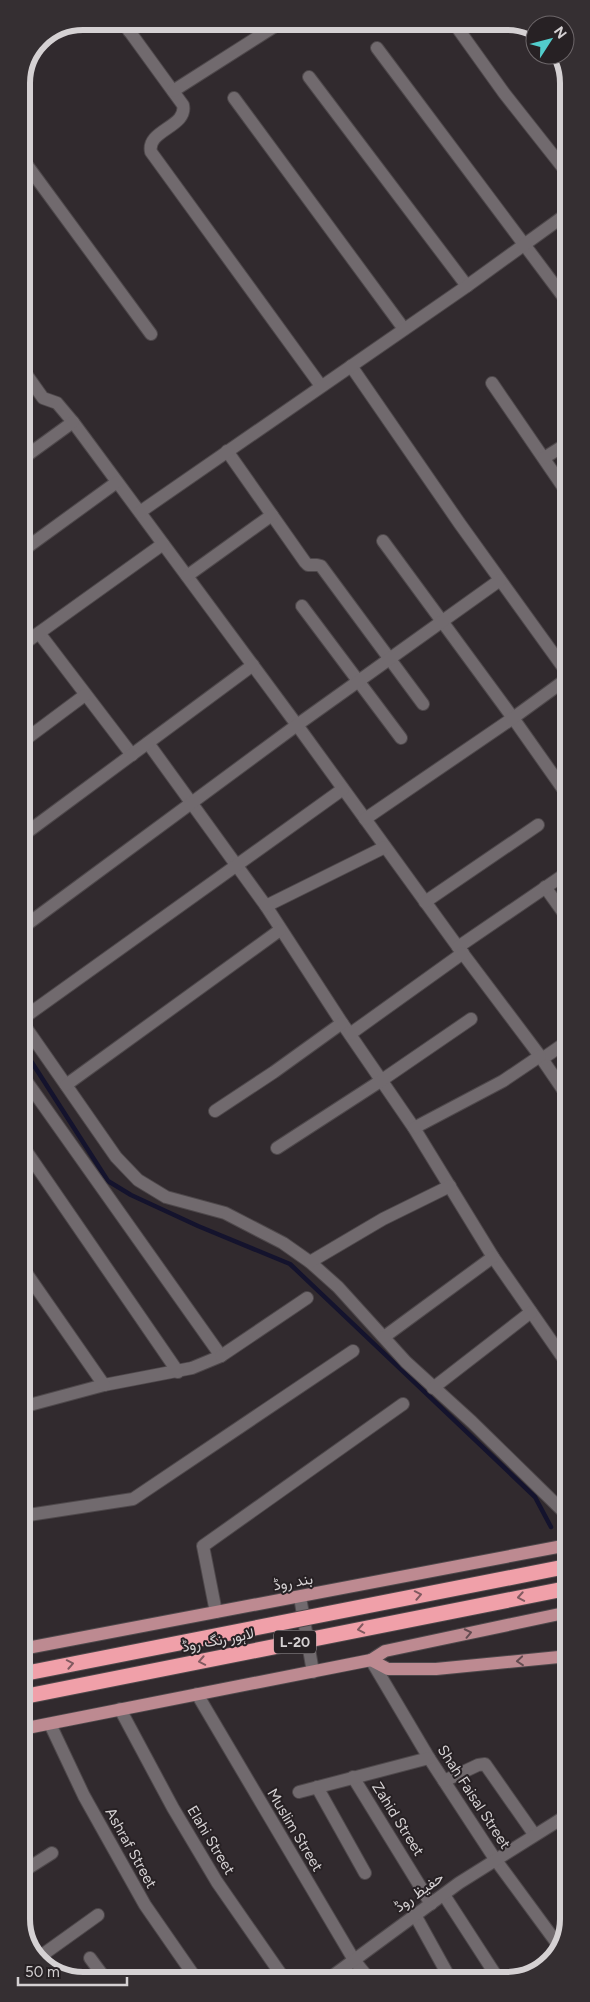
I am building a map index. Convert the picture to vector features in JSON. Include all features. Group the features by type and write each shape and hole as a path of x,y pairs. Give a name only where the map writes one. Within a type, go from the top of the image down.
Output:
{"highway":[{"name":"لاہور رنگ روڈ","path":"30,1672 560,1568"},
{"name":"لاہور رنگ روڈ","path":"30,1695 560,1590"}],"main road":[{"name":"بند روڈ","path":"30,1647 560,1547"},
{"path":"30,1728 371,1660 385,1650 560,1614"},
{"path":"371,1660 388,1669 436,1668 560,1659"}],"street":[{"path":"129,30 182,104 184,110 181,116 152,140 151,152 321,386"},
{"path":"173,91 270,30"},
{"path":"459,30 504,93 560,164"},
{"path":"378,48 560,292"},
{"path":"309,76 467,286"},
{"path":"234,98 404,329"},
{"path":"30,169 151,334"},
{"path":"140,512 467,286 560,218"},
{"path":"351,366 560,665"},
{"path":"30,379 43,398 57,403 73,422 560,1085"},
{"path":"492,383 560,482"},
{"path":"30,453 73,422"},
{"path":"544,458 560,448"},
{"path":"227,451 305,562 308,565 317,564 321,566 423,704"},
{"path":"30,545 117,482"},
{"path":"187,576 272,515"},
{"path":"383,541 560,785"},
{"path":"30,638 163,544"},
{"path":"30,922 297,725 500,580"},
{"path":"302,606 402,738"},
{"path":"39,633 132,755"},
{"path":"30,830 253,665"},
{"path":"365,819 513,718 560,682"},
{"path":"30,736 85,695"},
{"path":"148,743 266,906 280,930 414,1128 493,1257 531,1312 560,1346"},
{"path":"30,1014 343,789"},
{"path":"425,902 538,824"},
{"path":"266,906 385,847"},
{"path":"350,1034 460,950 560,878"},
{"path":"545,888 560,908"},
{"path":"66,1085 280,930"},
{"path":"277,1148 382,1080 471,1019"},
{"path":"215,1111 274,1072 342,1023"},
{"path":"30,1032 116,1156 138,1180 166,1197 225,1213 283,1243 310,1262 338,1287 406,1362 472,1422 560,1508"},
{"path":"414,1128 504,1081 560,1046"},
{"path":"30,1085 221,1356"},
{"path":"30,1157 178,1372"},
{"path":"310,1262 366,1228 450,1186"},
{"path":"384,1337 493,1257"},
{"path":"30,1283 104,1385"},
{"path":"30,1405 104,1385 192,1368 221,1356 306,1298"},
{"path":"433,1388 531,1312"},
{"path":"30,1515 133,1499 353,1351"},
{"path":"216,1612 203,1546 403,1404"},
{"path":"300,1597 313,1672"},
{"name":"Shah Faisal Street","path":"371,1660 444,1781 496,1859 555,1940"},
{"name":"Muslim Street","path":"197,1694 354,1960 364,1972"},
{"name":"Elahi Street","path":"120,1710 173,1808 217,1882 279,1972"},
{"name":"Ashraf Street","path":"50,1724 84,1796 145,1906 191,1972"},
{"path":"299,1792 429,1758"},
{"path":"444,1781 478,1764 485,1764 534,1834"},
{"name":"Zahid Street","path":"353,1777 431,1904"},
{"path":"317,1787 365,1873"},
{"name":"حفیظ روڈ","path":"338,1972 444,1894 534,1834 560,1819"},
{"path":"30,1867 52,1853"},
{"path":"444,1894 494,1972"},
{"path":"43,1954 98,1915"},
{"path":"415,1915 446,1972"},
{"path":"90,1958 101,1972"}],"waterway":[{"path":"30,1059 108,1181 131,1195 198,1226 290,1264 535,1497 551,1527"}]}
